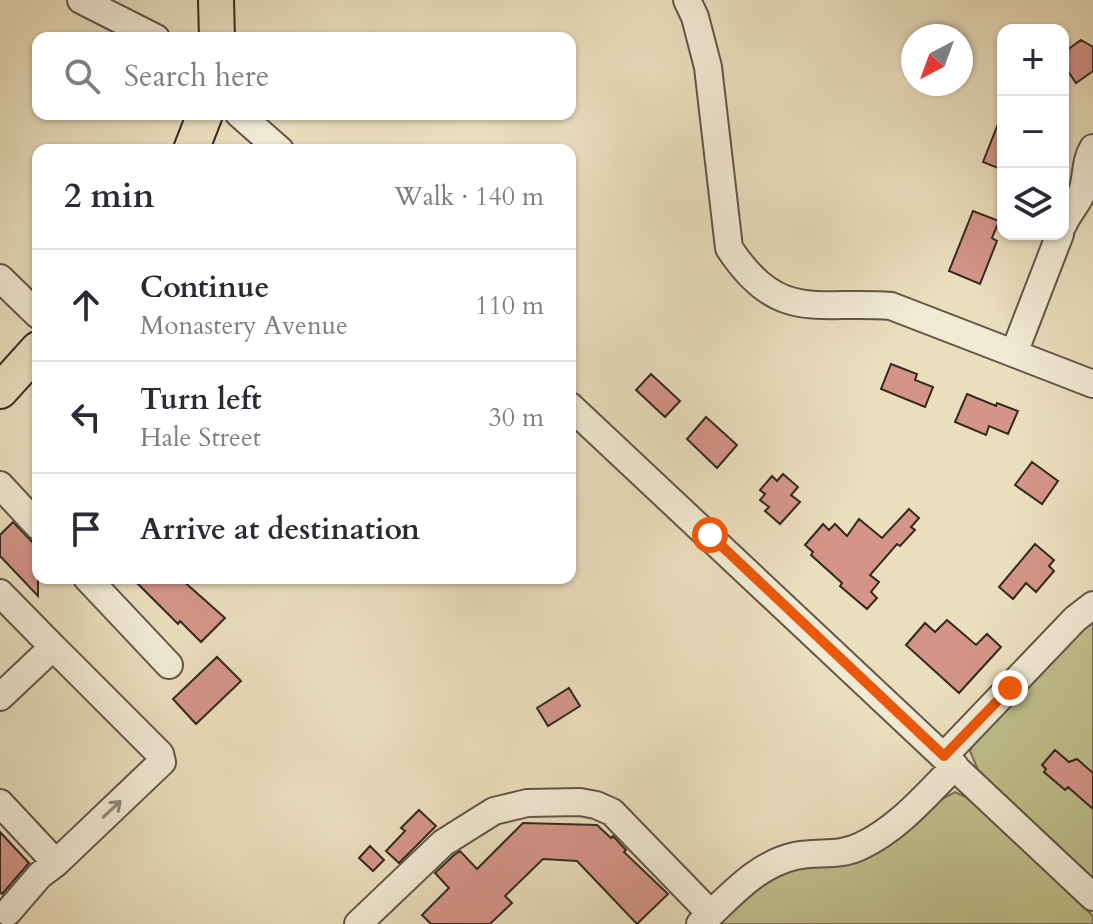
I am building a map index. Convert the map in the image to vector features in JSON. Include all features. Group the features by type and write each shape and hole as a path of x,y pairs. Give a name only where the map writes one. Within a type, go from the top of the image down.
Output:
{"main road":[{"path":"216,0 217,32"},
{"path":"193,144 203,120"}],"street":[{"path":"81,0 144,32"},
{"path":"687,0 695,17 708,67 729,248 742,269 783,299 823,307 891,306 1093,384"},
{"path":"246,120 273,144"},
{"path":"1069,214 1087,195 1089,156 1093,148"},
{"path":"1014,353 1058,240"},
{"path":"0,278 32,309"},
{"path":"576,412 1093,897"},
{"path":"0,485 32,520"},
{"path":"93,584 169,665"},
{"path":"0,593 160,754 162,762 40,875 8,912"},
{"path":"358,924 449,839 503,807 580,802 612,812 706,919 750,878 772,864 801,855 845,852 880,836 899,821 1075,619 1093,605"},
{"path":"0,697 53,647"},
{"path":"0,803 56,863"}],"green space":[{"path":"1093,619 1093,878 978,770 970,751 974,743"},
{"path":"955,792 970,799 1093,916 1093,924 715,924 768,876 800,866 827,867 850,863 901,836 942,799"}],"building":[{"path":"1081,40 1093,47 1093,71 1076,83 1069,73 1069,49"},
{"path":"997,127 997,168 983,162"},
{"path":"973,211 997,220 992,238 997,241 980,284 949,271"},
{"path":"891,364 917,374 915,380 933,387 925,407 881,389"},
{"path":"651,374 680,401 665,417 636,390"},
{"path":"967,394 1018,411 1008,434 989,426 986,435 955,422"},
{"path":"706,417 737,445 717,468 687,439"},
{"path":"1032,462 1058,481 1042,504 1015,485"},
{"path":"783,474 798,487 791,495 800,502 780,524 765,511 769,507 760,500 765,494 760,490 772,476 777,481"},
{"path":"909,509 919,518 911,527 915,530 900,546 897,544 870,575 879,582 871,592 877,598 867,609 840,586 842,583 811,555 813,552 805,545 823,524 829,530 835,524 847,536 859,519 882,538"},
{"path":"13,522 32,542 32,584 38,584 38,596 0,556 0,535"},
{"path":"1035,544 1054,560 1049,566 1054,571 1036,592 1026,583 1013,599 999,587"},
{"path":"138,584 187,584 225,618 201,642 180,621 178,624"},
{"path":"947,620 976,645 987,634 1001,647 959,693 906,645 925,623 935,632"},
{"path":"217,657 241,681 196,724 173,699"},
{"path":"569,688 580,706 548,726 537,708"},
{"path":"1055,750 1069,762 1077,759 1093,773 1093,809 1068,787 1065,790 1044,772 1046,769 1042,765"},
{"path":"419,810 436,826 399,863 386,851 405,831 401,828"},
{"path":"523,823 597,825 611,838 613,836 626,850 624,852 668,894 637,924 577,861 543,859 505,896 512,903 490,924 431,924 422,915 449,888 435,873 453,856 460,851 477,869"},
{"path":"0,832 29,863 2,894 0,892"},
{"path":"370,846 384,860 373,871 359,858"}],"route":[{"path":"710,535 944,756 1010,688"}]}
